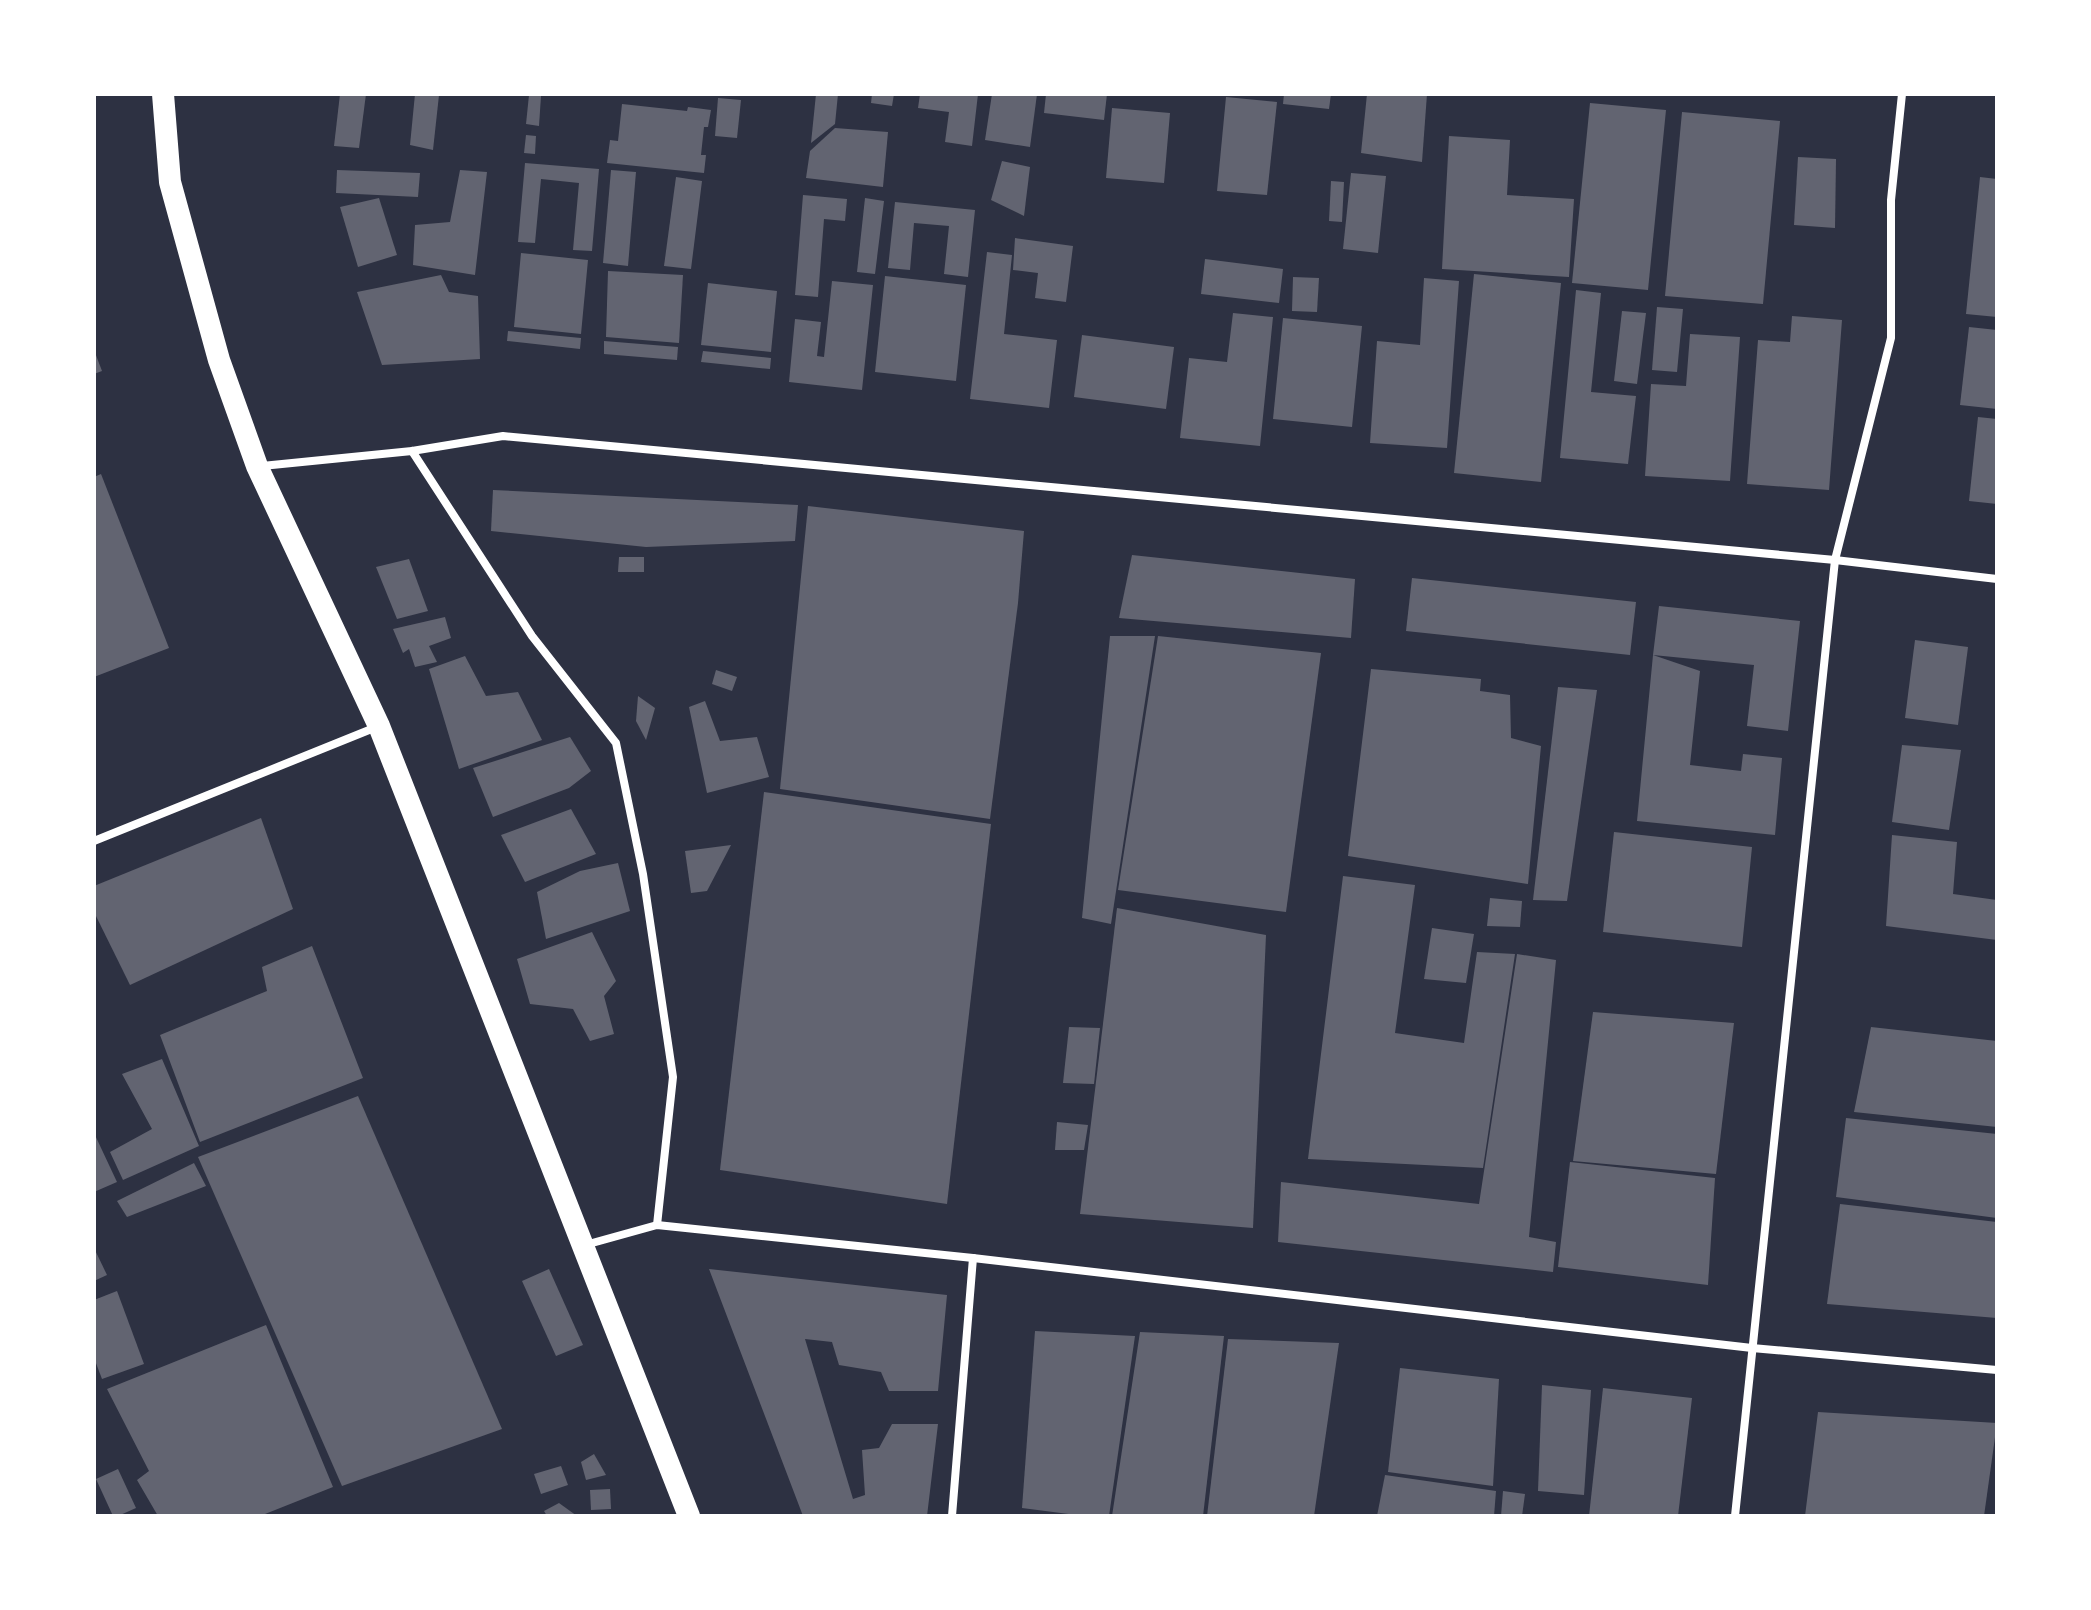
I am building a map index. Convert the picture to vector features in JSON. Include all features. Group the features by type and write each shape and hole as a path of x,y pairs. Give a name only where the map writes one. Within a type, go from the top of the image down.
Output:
{"highway":[{"path":"163,94 170,182 219,360 257,466 379,726 689,1516"}],"street":[{"path":"1735,1516 1835,560 1891,338 1891,200 1902,94"},
{"path":"257,466 412,451 503,436 1835,560 1997,579"},
{"path":"412,451 532,636 616,743 643,874 673,1077 657,1225"},
{"path":"94,841 379,726"},
{"path":"583,1246 657,1225 973,1258 1752,1348 1997,1370"},
{"path":"952,1516 973,1258"}],"building":[{"path":"340,94 366,94 359,148 334,146"},
{"path":"415,94 439,95 433,150 410,145"},
{"path":"816,94 838,94 835,124 811,143"},
{"path":"872,94 894,94 892,106 871,103"},
{"path":"920,94 978,94 972,146 945,142 949,112 918,108"},
{"path":"992,94 1037,94 1030,147 985,140"},
{"path":"1046,94 1107,94 1104,120 1044,113"},
{"path":"1284,94 1331,94 1329,109 1283,104"},
{"path":"1367,94 1427,94 1422,162 1361,153"},
{"path":"529,95 541,96 539,126 526,124"},
{"path":"1226,97 1277,102 1267,195 1217,191"},
{"path":"718,98 741,100 737,138 715,136"},
{"path":"1590,103 1666,110 1648,290 1572,283"},
{"path":"622,104 687,111 688,107 711,110 708,127 704,127 701,155 706,155 704,173 607,163 610,140 618,141"},
{"path":"1112,108 1170,113 1164,183 1106,178"},
{"path":"1682,112 1780,121 1763,304 1665,296"},
{"path":"835,128 888,132 883,187 806,178 810,151"},
{"path":"526,135 536,136 535,154 524,153"},
{"path":"1449,136 1510,140 1507,195 1574,199 1569,277 1442,269"},
{"path":"1798,157 1836,159 1835,228 1794,225"},
{"path":"1002,161 1030,167 1024,216 991,200"},
{"path":"525,163 599,169 592,251 573,250 579,183 541,179 535,243 518,242"},
{"path":"337,170 420,173 418,197 336,193"},
{"path":"460,170 487,172 475,275 413,265 415,225 450,222"},
{"path":"611,170 636,172 628,266 603,263"},
{"path":"1351,173 1386,176 1378,253 1343,249"},
{"path":"676,177 702,181 691,269 664,266"},
{"path":"1980,177 1997,179 1997,317 1966,314"},
{"path":"1331,181 1344,182 1342,222 1329,221"},
{"path":"803,195 847,199 845,221 824,219 818,297 795,295"},
{"path":"379,198 397,255 358,267 340,207"},
{"path":"865,198 884,201 875,274 857,272"},
{"path":"895,202 975,210 968,277 944,274 949,226 914,223 910,270 888,268"},
{"path":"1015,238 1073,246 1066,302 1035,298 1038,273 1013,270"},
{"path":"987,252 1012,255 1004,334 1057,340 1049,408 970,399"},
{"path":"521,253 588,260 581,334 514,327"},
{"path":"1205,259 1283,269 1279,303 1201,294"},
{"path":"608,271 683,275 679,343 606,337"},
{"path":"1474,274 1561,283 1541,482 1454,473"},
{"path":"441,275 449,292 478,296 480,359 382,365 357,292"},
{"path":"885,276 966,285 956,381 875,372"},
{"path":"1293,277 1319,278 1317,312 1292,311"},
{"path":"1424,278 1459,281 1447,448 1370,443 1377,341 1420,345"},
{"path":"832,281 873,285 862,390 789,382 795,319 821,322 817,356 824,357"},
{"path":"708,283 777,291 771,352 701,345"},
{"path":"1576,290 1601,293 1591,392 1636,396 1628,464 1560,458"},
{"path":"1657,307 1683,309 1677,372 1652,370"},
{"path":"1622,311 1646,313 1637,384 1614,381"},
{"path":"1233,313 1273,317 1260,446 1180,438 1189,358 1227,362"},
{"path":"1792,316 1842,320 1829,490 1747,484 1758,340 1790,342"},
{"path":"1283,318 1362,326 1352,427 1273,419"},
{"path":"1969,327 1997,330 1997,409 1960,405"},
{"path":"508,331 581,338 580,349 507,341"},
{"path":"1690,334 1740,337 1730,481 1645,476 1651,384 1686,386"},
{"path":"1082,335 1174,347 1166,409 1074,397"},
{"path":"604,341 678,347 677,360 604,354"},
{"path":"94,350 102,371 94,374"},
{"path":"703,351 771,358 770,369 701,362"},
{"path":"1978,417 1997,419 1997,504 1969,501"},
{"path":"101,474 169,648 94,677 94,477"},
{"path":"493,490 798,505 795,541 646,547 491,531"},
{"path":"808,506 1024,531 1018,603 990,819 780,789"},
{"path":"1132,555 1355,579 1351,638 1119,618"},
{"path":"619,557 644,557 644,572 618,572"},
{"path":"409,559 428,611 397,619 376,567"},
{"path":"1412,578 1636,602 1630,655 1406,631"},
{"path":"1659,606 1800,621 1788,731 1747,726 1754,665 1653,655"},
{"path":"445,617 451,638 429,646 437,662 415,667 409,649 403,653 393,629"},
{"path":"1110,636 1155,636 1111,924 1082,918"},
{"path":"1158,636 1321,653 1286,912 1118,890"},
{"path":"1915,640 1968,647 1958,725 1905,718"},
{"path":"1653,655 1700,671 1690,765 1741,771 1743,754 1782,758 1775,835 1637,821"},
{"path":"465,656 486,696 518,692 542,740 459,769 429,669"},
{"path":"1371,669 1481,679 1480,691 1510,695 1511,738 1541,746 1528,884 1348,856"},
{"path":"716,670 737,677 732,691 712,684"},
{"path":"1558,687 1597,690 1567,901 1533,900"},
{"path":"638,696 655,708 646,740 636,721"},
{"path":"705,701 720,741 757,737 769,777 707,793 689,707"},
{"path":"570,737 591,771 569,788 493,817 473,768"},
{"path":"1902,745 1961,750 1949,830 1892,822"},
{"path":"764,792 991,824 947,1204 720,1170"},
{"path":"571,809 596,854 525,882 501,835"},
{"path":"261,818 293,909 130,985 94,912 94,886"},
{"path":"1614,832 1752,847 1742,947 1603,932"},
{"path":"1892,835 1957,842 1953,894 1997,900 1997,940 1886,926"},
{"path":"731,845 707,891 691,893 685,851"},
{"path":"618,863 630,911 546,939 537,892 580,871"},
{"path":"1343,876 1415,885 1395,1033 1464,1043 1477,952 1515,954 1483,1168 1308,1159"},
{"path":"1490,898 1522,901 1520,927 1487,926"},
{"path":"1117,908 1266,935 1253,1228 1080,1214"},
{"path":"1432,928 1474,934 1466,983 1424,979"},
{"path":"592,932 616,981 604,996 614,1034 590,1041 573,1009 530,1004 517,959"},
{"path":"312,946 363,1078 200,1142 160,1035 267,991 262,967"},
{"path":"1517,954 1556,960 1529,1237 1556,1242 1553,1272 1278,1242 1281,1182 1479,1204"},
{"path":"1593,1012 1734,1023 1716,1174 1573,1161"},
{"path":"1069,1027 1100,1028 1094,1084 1063,1083"},
{"path":"1871,1027 1997,1041 1997,1127 1854,1112"},
{"path":"162,1059 199,1146 123,1180 110,1152 152,1129 122,1074"},
{"path":"358,1096 502,1429 342,1486 198,1157"},
{"path":"1846,1118 1997,1134 1997,1218 1836,1197"},
{"path":"1057,1122 1088,1125 1084,1150 1055,1150"},
{"path":"94,1133 117,1182 94,1192"},
{"path":"1570,1162 1715,1178 1708,1285 1558,1267"},
{"path":"194,1163 206,1186 127,1217 117,1201"},
{"path":"1840,1204 1997,1222 1997,1318 1827,1304"},
{"path":"94,1248 107,1275 94,1281"},
{"path":"549,1269 583,1345 556,1356 522,1281"},
{"path":"709,1269 947,1295 938,1391 889,1391 881,1372 839,1365 832,1342 805,1339 853,1499 865,1495 862,1450 879,1448 892,1424 938,1424 927,1516 803,1516"},
{"path":"117,1291 144,1364 102,1379 94,1358 94,1300"},
{"path":"266,1325 333,1487 260,1516 158,1516 137,1480 149,1471 107,1389"},
{"path":"1035,1331 1135,1336 1109,1516 1022,1508"},
{"path":"1140,1332 1224,1336 1203,1516 1112,1516"},
{"path":"1228,1339 1339,1343 1314,1516 1207,1516"},
{"path":"1400,1368 1499,1379 1493,1486 1388,1472"},
{"path":"1542,1385 1591,1390 1584,1495 1538,1491"},
{"path":"1603,1388 1692,1398 1678,1516 1589,1516"},
{"path":"1818,1412 1997,1423 1984,1516 1805,1516"},
{"path":"594,1454 606,1475 586,1480 581,1462"},
{"path":"561,1466 568,1485 541,1494 534,1474"},
{"path":"118,1469 136,1508 113,1516 96,1479"},
{"path":"1385,1475 1496,1491 1494,1516 1377,1516"},
{"path":"610,1489 611,1509 591,1510 590,1490"},
{"path":"1503,1491 1525,1494 1522,1516 1501,1516"},
{"path":"559,1503 577,1516 547,1516 544,1511"}]}
